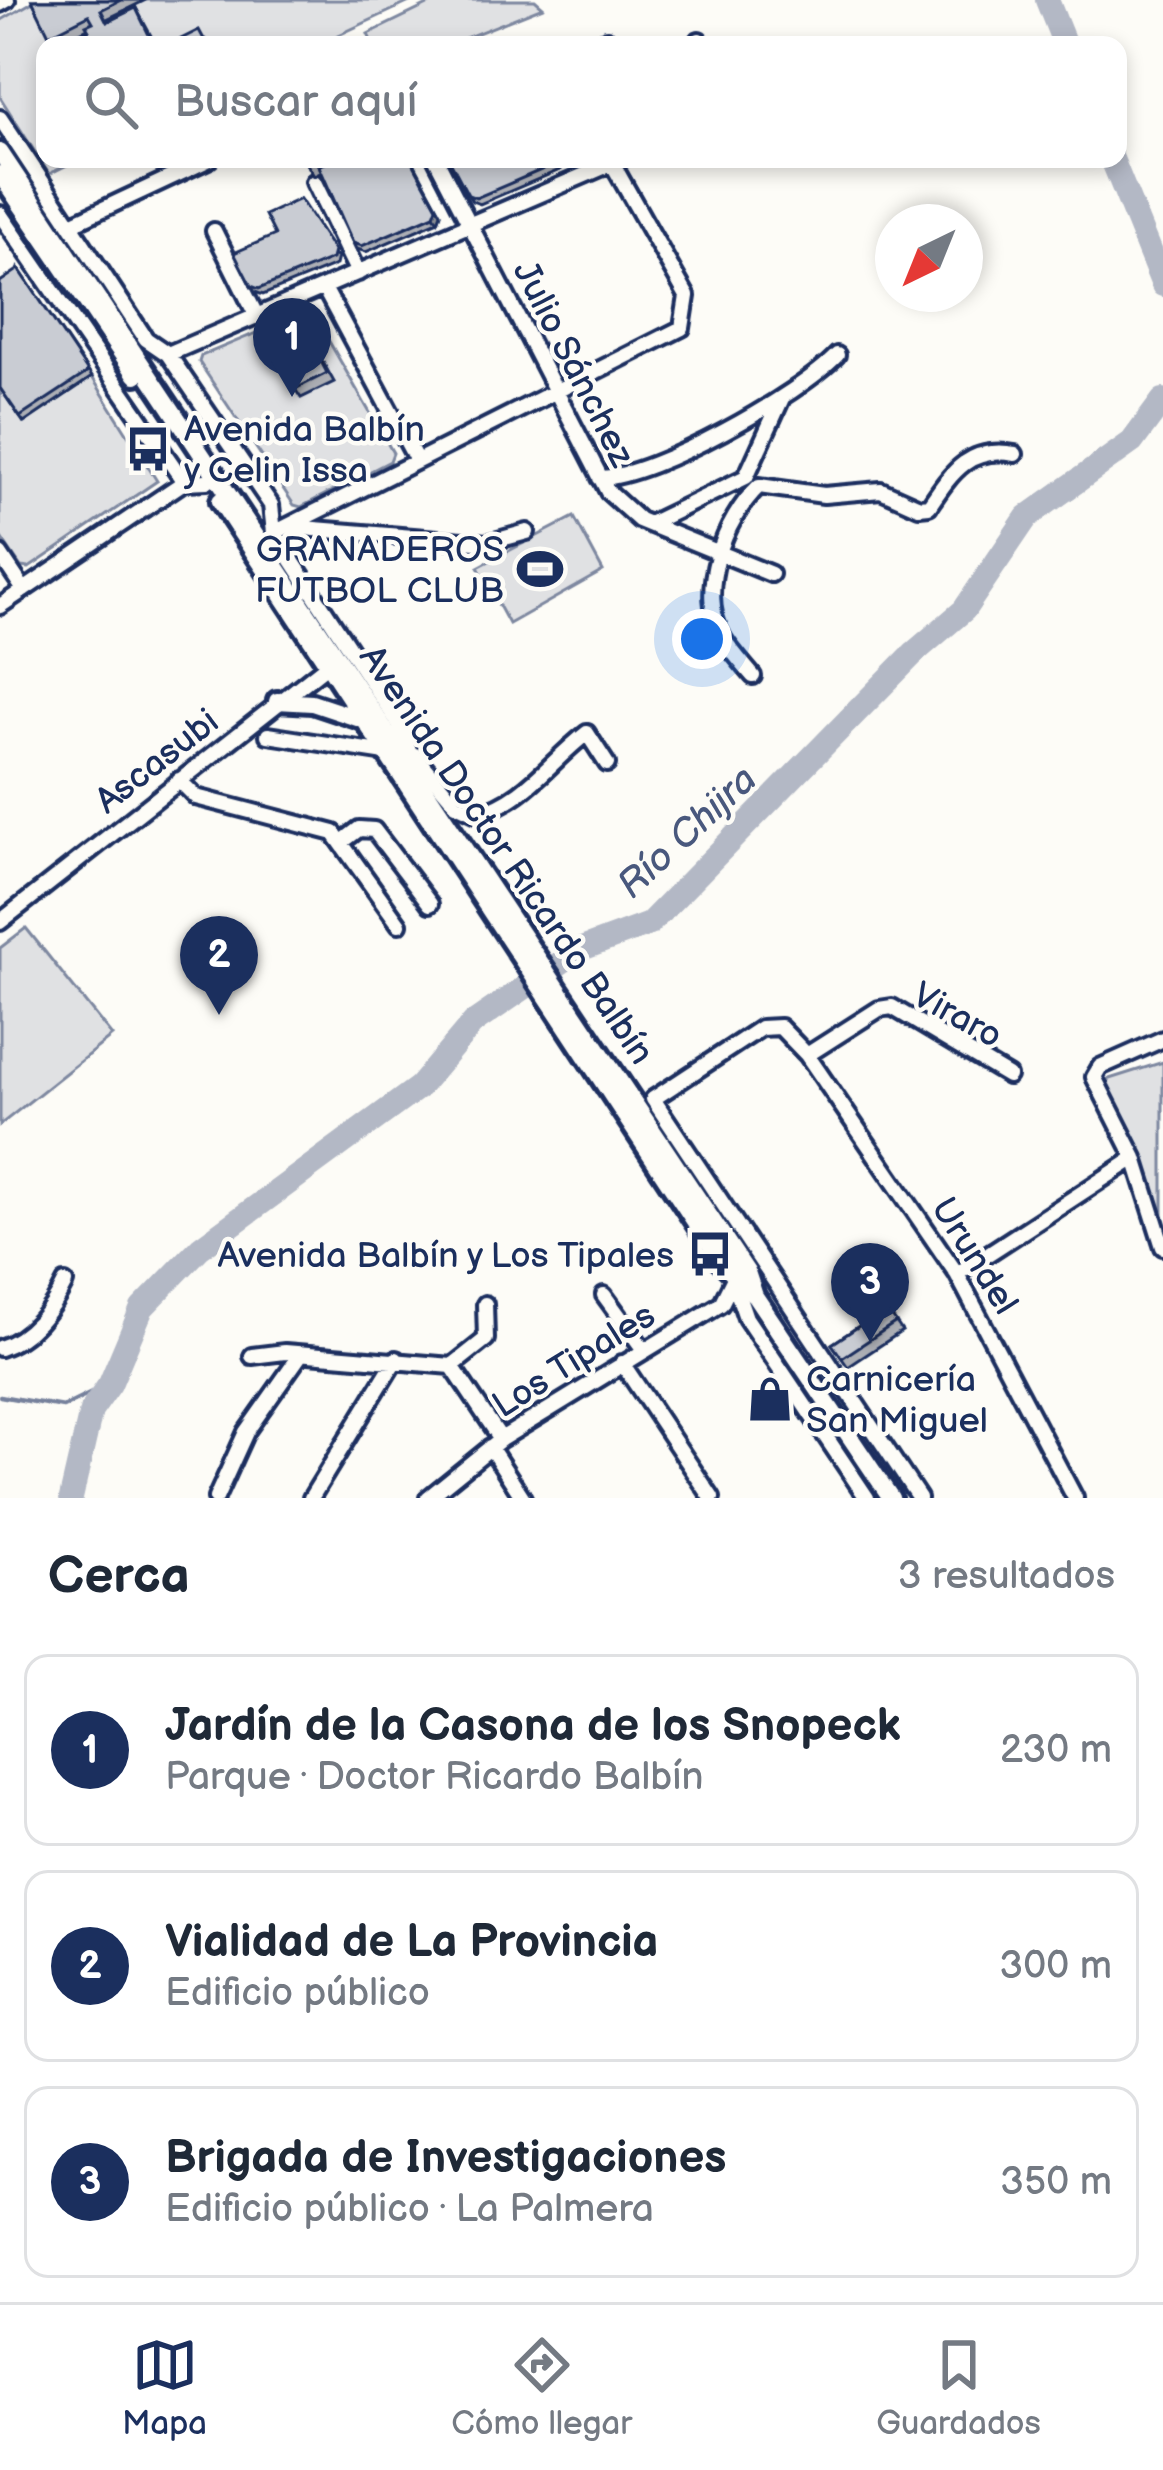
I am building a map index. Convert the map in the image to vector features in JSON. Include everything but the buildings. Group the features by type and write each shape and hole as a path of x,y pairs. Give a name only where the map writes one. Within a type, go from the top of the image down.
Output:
{"main road":[{"name":"Avenida Doctor Ricardo Balbín","path":"0,152 338,656 501,920"},
{"name":"Avenida Doctor Ricardo Balbín","path":"0,174 207,481 338,656 363,720 638,1107 740,1276 891,1498"},
{"path":"277,701 312,704 363,720"}],"street":[{"path":"0,118 146,339 168,354 271,505 338,656 457,804 477,814 503,807 536,784 587,734 608,764"},
{"path":"71,224 191,168"},
{"name":"Julio Sánchez","path":"441,168 600,478 623,511 771,574"},
{"path":"582,168 585,175"},
{"path":"168,354 601,168"},
{"path":"279,530 682,328 687,296 621,168"},
{"path":"314,182 358,272"},
{"path":"0,214 184,482"},
{"path":"214,231 257,317"},
{"path":"324,288 417,461"},
{"path":"600,478 646,469 782,398 837,355"},
{"path":"649,524 746,477 782,398"},
{"path":"746,477 759,487 824,496 881,490 919,507 929,506 967,458 992,450 1016,454"},
{"path":"0,606 184,482 207,481"},
{"path":"753,676 721,636 711,588 726,534 759,487"},
{"path":"279,530 487,543 527,532"},
{"path":"0,554 24,590"},
{"name":"Ascasubi","path":"0,922 338,656"},
{"path":"268,736 386,753"},
{"path":"412,751 419,781"},
{"path":"179,780 196,797 320,825 342,842 399,924"},
{"path":"342,842 359,829 374,830 430,904"},
{"name":"Viraro","path":"807,1055 879,1010 892,1007 1008,1076"},
{"path":"807,1055 780,1027 761,1028 638,1107 920,1498"},
{"path":"1163,1040 1100,1067 1094,1077 1135,1158 1163,1247"},
{"name":"Urundel","path":"807,1055 957,1274 1075,1498"},
{"path":"957,1274 1135,1158"},
{"path":"740,1276 746,1318 867,1498"},
{"name":"Los Tipales","path":"428,1498 495,1443 721,1304 740,1276"},
{"path":"0,1348 15,1343 44,1317 65,1283"},
{"path":"604,1295 644,1350"},
{"path":"252,1356 301,1354 452,1366 486,1339 485,1304"},
{"path":"216,1498 246,1432 301,1354"},
{"path":"311,1498 396,1359"},
{"path":"622,1363 712,1498"},
{"path":"452,1366 523,1498"},
{"path":"818,1389 836,1376"}],"shaded area":[{"path":"36,0 414,0 336,36 36,36 36,154 0,97 0,21"},
{"path":"438,0 535,0 543,7 470,36 368,34"},
{"path":"311,310 393,453 390,461 301,507 294,505 199,362 201,356"},
{"path":"92,377 157,481 29,568 21,567 0,536 0,388 24,423"},
{"name":"GRANADEROS FUTBOL CLUB","path":"574,517 603,571 509,624 478,567"},
{"path":"26,928 112,1036 0,1125 0,948"},
{"path":"1163,1062 1163,1248 1103,1081"}],"waterway":[{"path":"1047,0 1061,36"},
{"path":"1116,168 1163,285"},
{"name":"Río Chijra","path":"71,1498 91,1411 110,1384 142,1308 200,1248 419,1087 473,1023 579,950 649,924 915,652 964,610 1027,517 1132,442 1163,400"},
{"path":"0,1396 63,1407 110,1384"}],"place":[{"name":"Jardín de la Casona de los Snopeck","path":"292,397"},
{"name":"Avenida Balbín y Celin Issa","path":"148,449"},
{"name":"GRANADEROS FUTBOL CLUB","path":"540,569"},
{"name":"Vialidad de La Provincia","path":"219,1015"},
{"name":"Avenida Balbín y Los Tipales","path":"710,1254"},
{"name":"Brigada de Investigaciones","path":"870,1342"},
{"name":"Carnicería San Miguel","path":"770,1399"}]}
